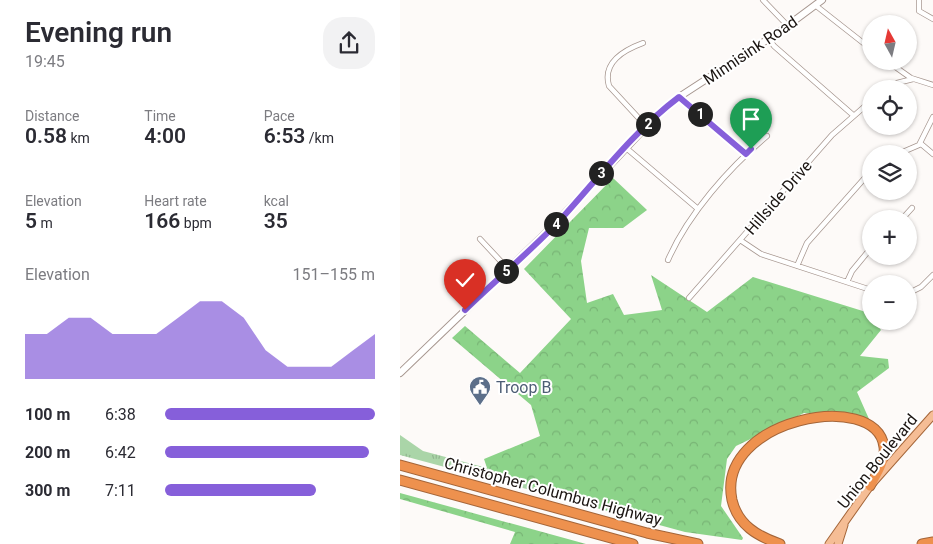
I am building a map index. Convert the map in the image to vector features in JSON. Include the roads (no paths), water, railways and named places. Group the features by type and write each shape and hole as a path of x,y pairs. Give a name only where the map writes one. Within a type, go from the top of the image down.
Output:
{"highway":[{"path":"780,544 760,536 744,524 737,513 732,495 733,476 738,463 753,445 768,434 791,422 820,416 849,419 870,426 881,437 884,450 883,459 870,486"},
{"name":"Christopher Columbus Highway","path":"400,465 698,544"},
{"name":"Christopher Columbus Highway","path":"400,480 633,544"},
{"path":"922,544 933,542"}],"main road":[{"name":"Union Boulevard","path":"838,544 839,535 844,525 870,486 933,415"},
{"name":"Union Boulevard","path":"829,544 839,535"}],"street":[{"path":"763,0 788,26"},
{"name":"Minnisink Road","path":"400,373 562,217 646,126 679,97 788,26 822,0"},
{"path":"919,0 920,11 933,19"},
{"path":"815,5 862,42"},
{"path":"768,39 853,115"},
{"path":"643,43 625,51 616,59 608,69 608,78 610,86 646,126"},
{"path":"900,70 914,79 933,85"},
{"path":"910,80 914,79"},
{"path":"679,97 746,154"},
{"name":"Hillside Drive","path":"689,298 853,115 862,108"},
{"path":"917,146 933,117"},
{"path":"668,260 682,231 698,209 746,154 767,136"},
{"path":"920,143 933,154"},
{"path":"625,147 698,209"},
{"path":"797,266 807,243 862,181"},
{"path":"480,239 508,270"},
{"path":"740,240 761,254 862,287"},
{"path":"847,282 852,271 862,259"},
{"path":"917,289 933,275"}],"place":[{"name":"Troop B","path":"480,406"}]}
